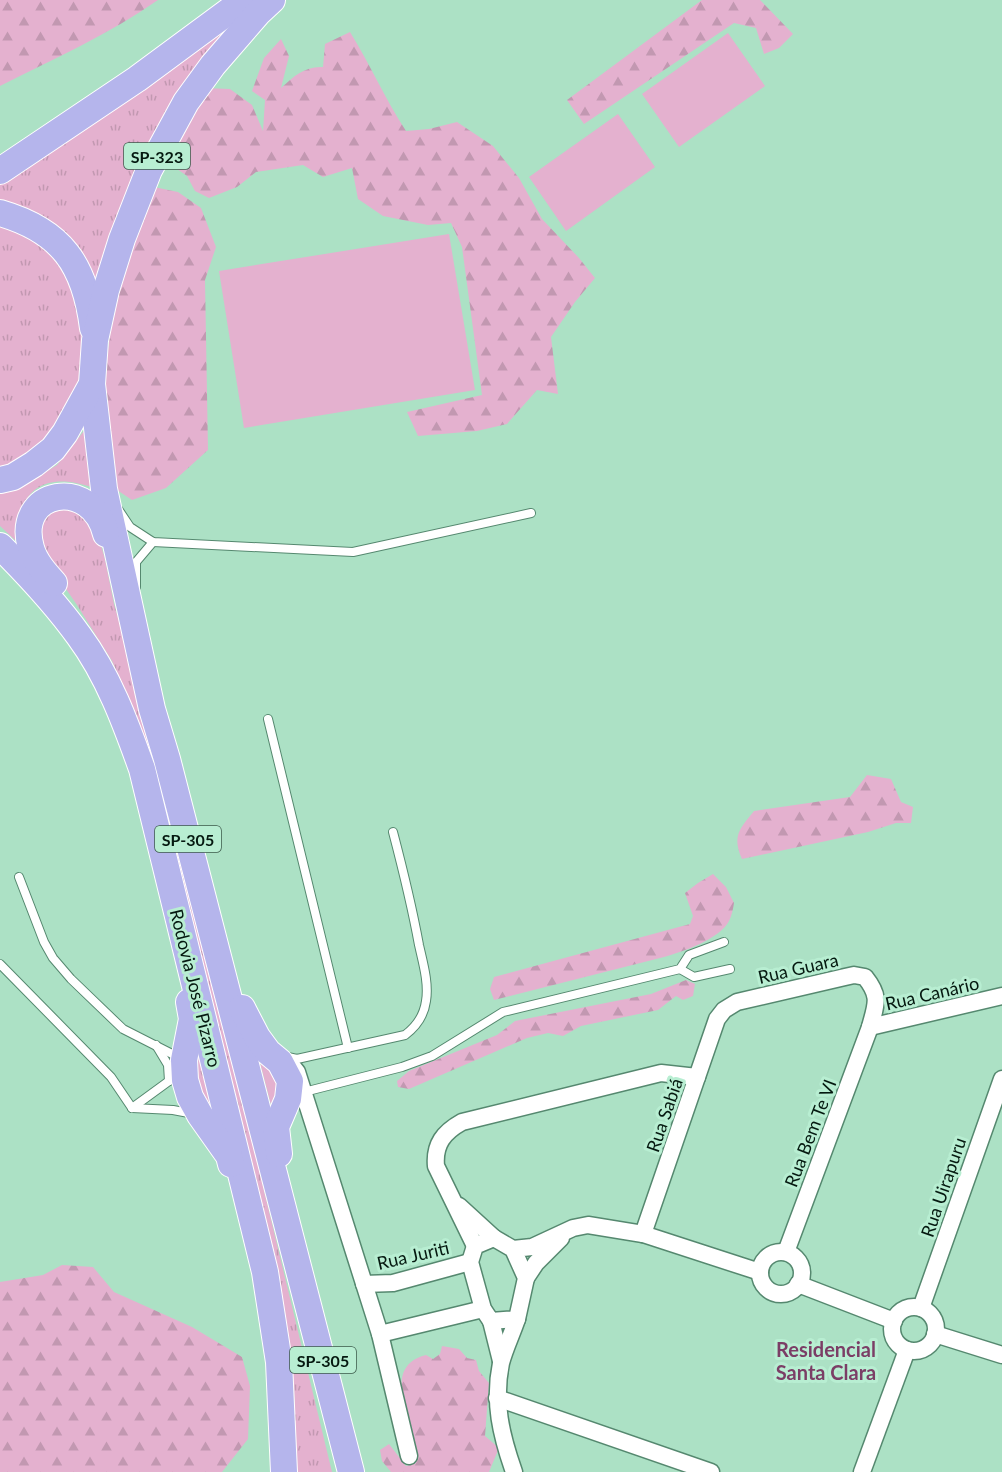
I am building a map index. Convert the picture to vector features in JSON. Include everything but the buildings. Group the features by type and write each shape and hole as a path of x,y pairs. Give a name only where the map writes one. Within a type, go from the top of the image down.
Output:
{"main road":[{"path":"0,171 137,79 244,0"},
{"name":"SP-323","path":"0,480 20,472 53,448 65,433 92,384 95,340 105,290 149,170 186,102 206,74 272,0"},
{"name":"SP-323","path":"0,213 18,218 45,231 69,254 86,291 95,340"},
{"name":"Rodovia José Pizarro","path":"92,384 104,489 152,709 216,946"},
{"path":"79,636 63,594 40,567 31,548 29,531 32,515 39,505 52,498 75,497 91,506 98,514 105,530 117,580 133,620"},
{"name":"Rodovia José Pizarro","path":"0,546 79,636 95,661 114,699 142,769 262,1256 279,1362 284,1472"},
{"path":"182,930 179,959 192,1019 184,1060 185,1080 190,1097 200,1115 229,1156 237,1189 262,1256"},
{"path":"216,946 232,978 244,1014 268,1052 286,1070 296,1095 276,1127 294,1249"},
{"path":"216,946 294,1249"},
{"name":"SP-305","path":"294,1249 351,1472"}],"street":[{"name":"Rua Guara","path":"724,1010 737,1002 854,975 865,977 873,987 877,1000 870,1027"},
{"name":"Rua Canário","path":"870,1027 1002,996"},
{"name":"Rua Sabiá","path":"643,1234 717,1019 724,1010"},
{"name":"Rua Bem Te VI","path":"786,1252 870,1027"},
{"path":"268,1052 297,1065 296,1095 380,1334 409,1456"},
{"path":"502,1362 487,1315 472,1254 452,1199 436,1166 435,1155 439,1142 448,1130 462,1122 661,1074 697,1077"},
{"name":"Rua Uirapuru","path":"921,1308 1002,1079"},
{"path":"452,1199 494,1238 513,1249 526,1278"},
{"path":"513,1249 532,1247 573,1228 588,1225 643,1234 760,1272"},
{"path":"514,1472 499,1423 497,1398 502,1362 517,1319 526,1278 536,1263 573,1228"},
{"name":"Rua Juriti","path":"364,1284 393,1283 472,1254 494,1238"},
{"path":"786,1252 792,1255 800,1265 801,1278 788,1293 775,1293 764,1285 760,1272 761,1266 773,1253 786,1252"},
{"path":"798,1284 894,1321"},
{"path":"908,1308 921,1308 927,1311 934,1321 935,1334 928,1346 914,1351 907,1350 896,1342 892,1328 894,1321 902,1311 908,1308"},
{"path":"380,1334 487,1315 517,1319"},
{"path":"935,1334 1002,1355"},
{"path":"862,1472 907,1350"},
{"path":"497,1398 711,1472"}],"lane":[{"path":"104,489 130,527 153,542 353,552 531,513"},
{"path":"133,620 136,562 153,542"},
{"path":"268,719 348,1048"},
{"path":"297,1065 348,1048 405,1035 415,1028 421,1017 426,1000 426,978 393,832"},
{"path":"19,877 44,942 59,965 117,1025 184,1060 169,1081 132,1108"},
{"path":"680,969 689,955 724,942"},
{"path":"0,964 111,1077 132,1108"},
{"path":"296,1095 402,1067 432,1056 503,1012 680,969 694,977 730,969"},
{"path":"156,1044 168,1065 169,1081"},
{"path":"132,1108 173,1110 200,1115"}],"green space":[{"path":"0,0 158,0 101,35 0,86"},
{"path":"702,0 760,0 793,34 779,48 764,54 756,28 734,23 584,124 567,100"},
{"path":"245,10 194,74 95,308 90,284 0,207 0,180"},
{"path":"350,32 406,131 429,129 457,122 493,146 519,178 542,219 595,278 551,337 558,394 537,390 507,424 477,431 418,436 407,412 482,395 462,247 451,223 428,225 383,216 358,199 352,168 323,177 303,165 256,172 237,187 209,198 195,191 187,176 166,161 204,88 230,89 252,105 263,131 265,100 252,91 264,58 281,39 289,56 281,88 305,70 323,67 325,44"},
{"path":"728,33 765,86 679,147 642,94"},
{"path":"618,114 655,167 566,231 529,177"},
{"path":"154,187 178,192 201,208 216,247 205,280 208,450 166,488 132,500 114,488 104,381 114,303 136,228"},
{"path":"0,220 59,253 89,338 85,383 36,454 0,472"},
{"path":"449,234 475,390 244,428 219,271"},
{"path":"87,427 97,489 63,482 49,483 38,488 22,507 16,541 0,526 0,492 34,479 57,465"},
{"path":"60,504 85,516 97,532 105,559 114,604 160,760 332,1472 296,1472 294,1390 281,1305 143,733 112,661 44,557 39,538 45,513"},
{"path":"867,775 891,779 901,802 913,807 911,823 896,823 868,832 742,859 737,839 744,823 754,811 850,797"},
{"path":"713,874 726,887 734,903 729,921 718,934 690,948 664,957 494,1000 490,989 494,977 690,924 693,916 685,893"},
{"path":"686,980 695,984 693,996 683,1000 676,996 658,1010 581,1026 563,1036 548,1033 527,1038 409,1089 398,1087 397,1081 409,1071 497,1035 515,1021 651,994"},
{"path":"200,1042 223,1130 192,1081"},
{"path":"259,1059 283,1078 273,1113"},
{"path":"62,1265 93,1267 114,1292 192,1327 242,1357 250,1386 248,1439 222,1472 0,1472 0,1282 43,1275"},
{"path":"442,1346 459,1349 467,1358 476,1360 479,1371 489,1383 485,1436 499,1448 489,1472 391,1472 382,1461 380,1450 389,1444 406,1466 416,1463 412,1434 403,1401 401,1386 403,1373 411,1362 426,1355 433,1359 440,1354"}],"district":[{"name":"Residencial Santa Clara","path":"826,1360"}]}
